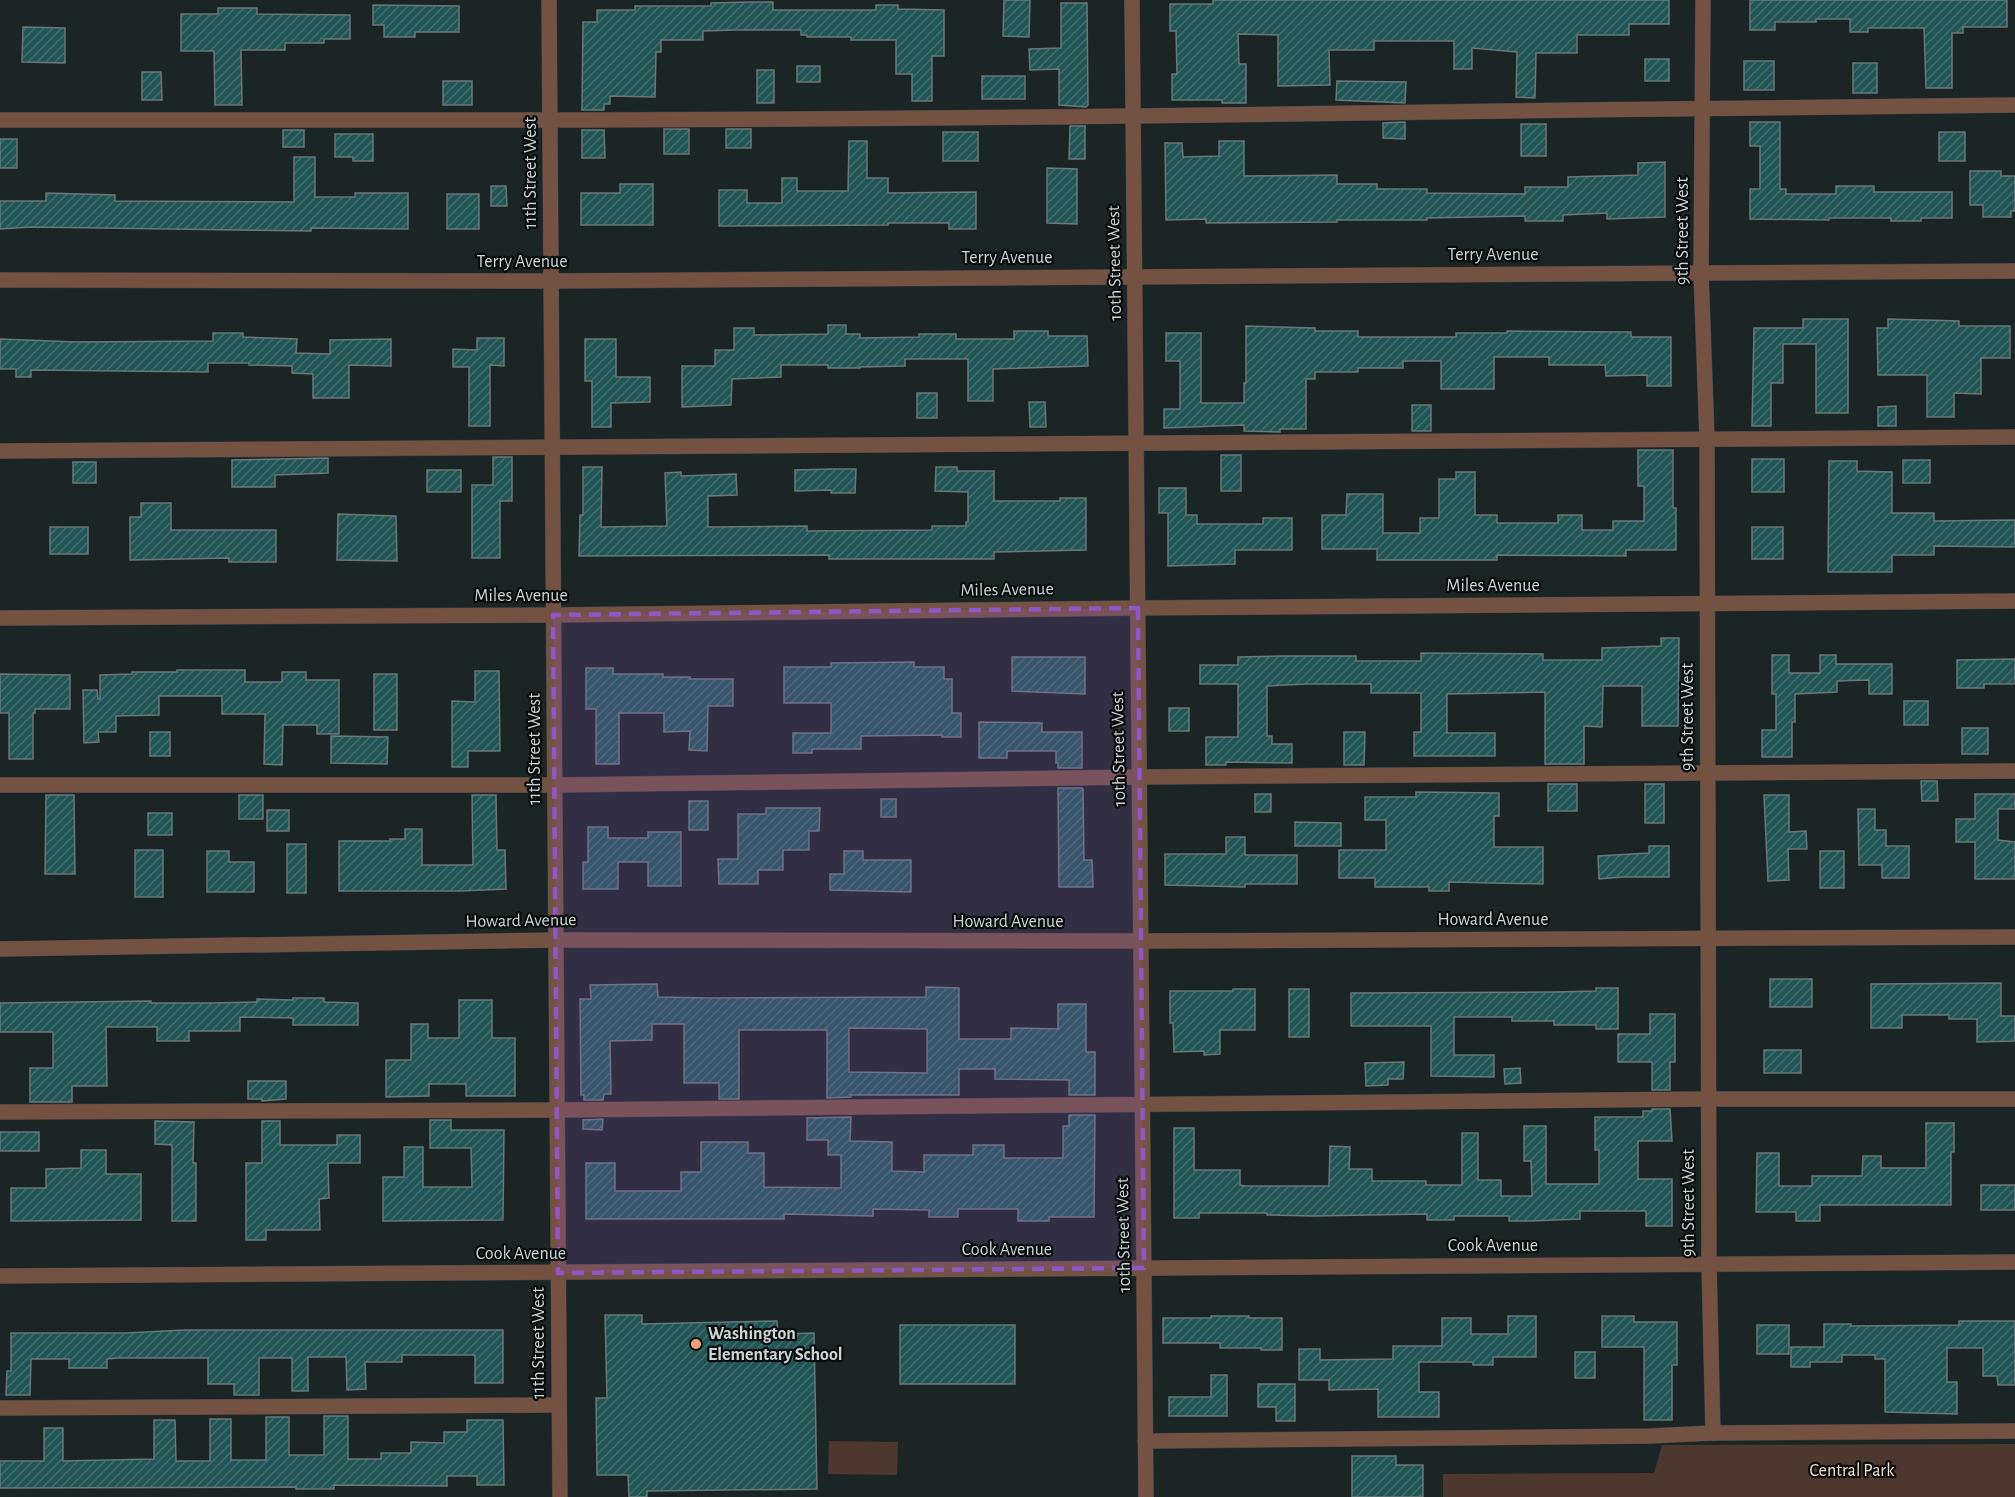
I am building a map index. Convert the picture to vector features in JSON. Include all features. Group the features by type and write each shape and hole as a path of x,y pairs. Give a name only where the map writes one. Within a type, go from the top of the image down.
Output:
{"street":[{"name":"11th Street West","path":"549,0 560,1497"},
{"name":"10th Street West","path":"1132,0 1146,1497"},
{"name":"9th Street West","path":"1703,0 1701,273 1707,438 1707,938 1709,1264 1713,1433"},
{"path":"0,120 550,120 1133,116 1703,107 2015,105"},
{"name":"Terry Avenue","path":"0,280 551,281 2015,271"},
{"path":"0,451 1707,438 2015,438"},
{"name":"Miles Avenue","path":"0,618 2015,601"},
{"path":"0,785 555,785 1139,777 2015,771"},
{"name":"Howard Avenue","path":"0,949 556,940 1141,941 2015,937"},
{"path":"0,1112 557,1110 1708,1099 2015,1099"},
{"name":"Cook Avenue","path":"0,1276 2015,1262"},
{"path":"0,1408 559,1405"},
{"path":"1146,1441 2015,1431"}],"highlighted area":[{"path":"1138,608 1144,1268 558,1273 553,615"}],"green space":[{"path":"829,1441 898,1442 897,1475 828,1474"},
{"name":"Central Park","path":"2015,1444 2015,1497 1443,1497 1443,1474 1654,1473 1662,1445"}],"building":[{"path":"1004,0 1030,0 1029,37 1003,36"},
{"path":"1213,0 1669,0 1669,24 1629,24 1629,35 1577,35 1577,53 1536,53 1535,98 1516,97 1517,52 1472,48 1472,69 1454,69 1454,41 1374,41 1374,50 1329,50 1330,85 1278,86 1278,35 1238,34 1239,64 1246,64 1246,103 1222,103 1222,100 1172,100 1172,74 1177,74 1176,31 1170,31 1170,4 1213,4"},
{"path":"1750,0 2007,0 2007,27 1963,27 1963,33 1952,33 1952,88 1926,88 1924,28 1868,28 1868,32 1850,32 1850,19 1816,19 1816,22 1775,22 1775,30 1750,30"},
{"path":"773,2 773,10 876,10 876,5 898,5 898,9 944,10 944,56 932,56 932,101 912,101 912,74 896,74 896,40 807,37 807,35 801,35 801,30 734,30 703,31 703,40 661,40 661,52 656,52 655,97 610,96 610,104 604,104 604,110 582,110 583,22 597,22 597,10 635,10 635,6 711,6 711,3"},
{"path":"1061,3 1087,3 1088,105 1086,107 1059,105 1059,69 1030,70 1029,49 1061,48"},
{"path":"373,5 459,6 459,32 415,32 415,37 384,37 384,25 373,25"},
{"path":"218,8 257,8 257,14 350,15 350,39 324,39 324,43 285,43 285,50 241,50 242,105 215,105 214,51 181,51 181,14 218,14"},
{"path":"23,27 65,28 65,63 22,62"},
{"path":"1645,59 1669,59 1669,81 1645,81"},
{"path":"1744,61 1774,61 1774,90 1744,90"},
{"path":"1853,63 1877,63 1877,93 1853,93"},
{"path":"797,66 820,66 820,82 797,82"},
{"path":"757,70 774,70 774,103 757,103"},
{"path":"142,72 161,72 162,100 142,100"},
{"path":"982,76 1025,76 1025,99 982,99"},
{"path":"443,81 472,81 472,105 443,105"},
{"path":"1337,81 1406,82 1405,103 1336,100"},
{"path":"1405,122 1405,139 1383,138 1383,123"},
{"path":"1750,122 1780,122 1780,189 1786,189 1786,194 1836,194 1836,186 1874,186 1874,192 1952,192 1952,218 1921,218 1921,221 1891,221 1891,218 1750,219 1750,189 1760,189 1760,146 1750,146"},
{"path":"1521,124 1546,124 1546,156 1521,156"},
{"path":"1070,126 1085,126 1085,159 1069,159"},
{"path":"664,129 689,129 689,154 664,154"},
{"path":"726,129 751,129 751,148 726,148"},
{"path":"283,130 304,130 304,147 283,147"},
{"path":"582,130 604,130 605,158 582,158"},
{"path":"943,132 978,132 978,161 943,161"},
{"path":"1939,132 1965,132 1965,161 1939,161"},
{"path":"335,134 373,134 373,161 353,161 353,157 335,157"},
{"path":"0,139 17,139 17,168 0,168"},
{"path":"849,141 867,141 867,178 888,178 888,193 976,192 976,229 949,229 949,223 719,226 719,190 747,190 747,203 782,203 782,178 797,178 797,191 848,191"},
{"path":"1219,141 1244,141 1244,176 1337,175 1337,184 1377,184 1377,189 1427,189 1427,193 1525,194 1525,187 1568,187 1568,177 1638,175 1638,163 1665,162 1665,217 1607,219 1607,213 1563,215 1563,221 1525,221 1525,216 1427,218 1427,220 1337,220 1337,222 1206,223 1206,219 1166,220 1165,143 1182,143 1183,157 1219,156"},
{"path":"294,157 315,157 315,197 355,197 355,193 408,193 408,229 311,228 311,231 31,227 0,229 0,201 46,201 46,193 115,195 115,201 294,202"},
{"path":"1047,168 1077,169 1077,224 1047,223"},
{"path":"1970,171 2001,171 2001,176 2015,176 2015,211 2011,211 2011,217 1983,217 1983,205 1970,205"},
{"path":"620,184 653,184 653,225 581,225 581,193 620,193"},
{"path":"491,186 506,186 507,206 491,206"},
{"path":"447,194 479,194 479,229 447,229"},
{"path":"1803,319 1848,319 1848,413 1816,413 1816,344 1783,344 1783,383 1771,383 1771,426 1752,426 1754,328 1803,328"},
{"path":"1888,319 1959,321 1959,326 2010,326 2010,358 1981,358 1981,394 1954,393 1954,417 1927,417 1927,375 1878,375 1877,328 1888,328"},
{"path":"828,325 846,325 846,334 860,334 860,338 956,334 956,339 1014,339 1014,331 1048,331 1048,336 1087,336 1088,366 993,369 993,401 968,401 968,359 905,359 905,366 860,368 781,365 781,377 732,379 731,405 682,407 682,366 715,366 715,350 734,350 734,328 754,328 754,335 828,334"},
{"path":"1246,326 1315,328 1315,331 1358,331 1358,337 1456,337 1456,333 1507,333 1507,331 1631,332 1631,337 1671,337 1671,386 1647,386 1647,375 1606,376 1605,365 1549,365 1549,357 1494,357 1494,389 1441,389 1441,361 1403,361 1403,368 1358,368 1358,372 1315,372 1315,379 1306,379 1306,429 1280,429 1280,432 1244,431 1244,425 1164,428 1164,409 1180,409 1180,361 1166,361 1166,333 1201,333 1201,403 1244,403"},
{"path":"213,333 243,333 243,337 297,339 296,353 330,354 330,340 391,339 391,366 349,365 349,398 313,398 313,374 292,373 292,366 208,363 208,372 31,370 31,377 16,377 16,369 0,369 0,339 76,342 213,341"},
{"path":"477,338 504,338 504,366 490,365 490,426 469,426 469,367 453,367 453,349 477,350"},
{"path":"585,339 616,339 616,377 650,377 650,402 611,403 611,427 592,427 592,381 585,381"},
{"path":"917,393 937,393 937,418 917,418"},
{"path":"1029,402 1045,402 1046,427 1030,427"},
{"path":"1412,405 1431,405 1431,431 1412,431"},
{"path":"1896,406 1896,426 1878,426 1878,407"},
{"path":"1638,450 1673,450 1676,550 1626,550 1626,556 1497,555 1497,560 1377,560 1377,549 1322,549 1322,515 1346,515 1347,494 1383,494 1383,533 1420,533 1420,518 1439,518 1439,479 1456,479 1456,472 1475,472 1475,515 1497,515 1497,523 1558,523 1558,515 1582,515 1582,530 1613,530 1613,521 1644,521 1644,486 1638,486"},
{"path":"1221,455 1241,455 1241,491 1221,491"},
{"path":"493,457 512,457 512,501 500,501 500,558 472,558 472,485 493,485"},
{"path":"328,458 328,473 275,475 275,487 232,487 232,460"},
{"path":"1752,459 1784,459 1784,492 1752,492"},
{"path":"1903,460 1930,460 1930,483 1903,483"},
{"path":"1829,461 1857,461 1857,471 1892,472 1892,513 1934,513 1934,521 2015,520 2015,547 1934,546 1934,555 1892,555 1892,572 1828,572"},
{"path":"73,462 96,462 96,483 73,483"},
{"path":"583,467 602,467 601,527 667,526 665,473 681,472 681,476 736,474 737,495 708,496 708,527 807,526 807,531 932,530 932,526 966,526 968,492 935,491 936,467 957,467 957,471 994,471 994,501 1060,501 1060,498 1086,498 1086,550 994,552 994,559 829,559 829,555 579,556 580,515 583,515"},
{"path":"856,469 855,493 831,493 831,490 795,491 795,470"},
{"path":"427,470 461,470 461,492 427,492"},
{"path":"1159,488 1186,488 1186,515 1197,515 1197,524 1263,524 1263,518 1292,518 1292,550 1235,550 1235,564 1168,566 1168,513 1159,513"},
{"path":"141,503 171,503 171,530 276,530 276,562 229,562 229,558 130,560 130,517 141,517"},
{"path":"338,514 396,516 397,561 337,560"},
{"path":"50,527 88,527 88,554 50,554"},
{"path":"1752,527 1783,527 1783,559 1752,559"},
{"path":"1661,638 1679,638 1678,726 1642,726 1642,686 1603,686 1602,727 1584,726 1584,764 1545,764 1545,692 1447,694 1447,733 1495,733 1495,756 1414,756 1414,732 1421,732 1421,693 1371,693 1371,684 1307,684 1267,686 1267,736 1272,736 1272,744 1292,744 1292,763 1226,762 1226,765 1206,765 1206,737 1238,737 1238,684 1200,684 1200,665 1238,665 1238,657 1284,656 1356,656 1356,661 1421,661 1421,653 1543,654 1543,660 1602,660 1602,648 1661,646"},
{"path":"1772,655 1789,655 1789,673 1820,673 1820,655 1836,655 1836,664 1892,664 1892,694 1869,694 1869,680 1837,681 1837,692 1795,694 1792,757 1762,757 1762,730 1776,730 1776,694 1772,694"},
{"path":"1012,657 1085,657 1085,694 1012,691"},
{"path":"2015,659 2015,684 1984,684 1984,688 1957,688 1957,660"},
{"path":"914,662 914,667 944,667 944,679 952,679 952,713 961,713 961,737 942,737 942,735 861,736 861,749 812,749 812,753 793,753 793,733 831,733 831,703 784,703 784,667 831,667 831,663"},
{"path":"586,668 613,668 613,674 663,674 663,677 690,677 690,679 733,679 733,706 708,706 707,751 689,750 690,731 664,732 664,713 619,713 619,764 596,764 596,709 586,709"},
{"path":"177,670 245,670 245,682 282,682 282,672 306,672 306,680 339,680 339,734 317,734 317,725 283,725 282,765 264,764 265,714 222,714 222,696 159,696 159,715 116,716 116,732 98,732 99,742 84,743 83,690 97,690 98,699 100,699 100,675 177,672"},
{"path":"475,671 499,671 500,751 468,751 468,767 452,767 452,701 475,702"},
{"path":"0,674 70,675 70,709 35,709 33,713 33,759 9,759 9,713 0,713"},
{"path":"374,674 397,674 397,730 374,730"},
{"path":"1904,701 1928,701 1928,725 1904,725"},
{"path":"1169,708 1189,708 1189,731 1169,731"},
{"path":"979,722 1042,723 1042,732 1082,732 1082,768 1058,768 1056,751 1007,751 1007,758 979,758"},
{"path":"1962,728 1988,728 1988,754 1962,754"},
{"path":"150,732 170,732 170,756 150,756"},
{"path":"1344,732 1365,732 1364,765 1344,765"},
{"path":"331,736 388,737 387,764 331,763"},
{"path":"1921,781 1937,781 1938,801 1922,801"},
{"path":"1548,784 1577,784 1577,811 1548,811"},
{"path":"1645,784 1664,784 1664,823 1645,823"},
{"path":"1058,788 1083,789 1084,860 1092,860 1093,887 1059,887"},
{"path":"1416,792 1499,793 1499,816 1494,816 1494,847 1543,847 1543,884 1449,882 1449,891 1429,891 1429,887 1375,887 1375,878 1339,878 1339,850 1386,850 1386,820 1365,820 1365,797 1416,797"},
{"path":"1255,794 1271,794 1271,812 1255,812"},
{"path":"1975,794 2015,794 2015,809 1998,809 1998,840 2015,842 2015,879 1975,879 1975,842 1956,842 1956,819 1975,819"},
{"path":"46,795 74,795 75,874 45,874"},
{"path":"239,795 263,795 263,819 239,819"},
{"path":"472,795 496,795 497,850 505,850 506,889 339,891 339,841 405,839 405,829 422,829 422,865 473,865"},
{"path":"1764,795 1789,795 1789,832 1806,831 1807,849 1788,849 1789,880 1768,881"},
{"path":"881,799 896,799 896,817 881,817"},
{"path":"689,801 708,801 708,830 689,830"},
{"path":"766,808 820,808 819,831 809,831 809,850 783,850 783,870 758,870 758,884 719,884 718,859 738,859 738,814 766,814"},
{"path":"1858,809 1875,809 1875,830 1886,830 1886,846 1909,846 1909,878 1882,878 1882,865 1859,865"},
{"path":"267,810 289,810 289,831 267,831"},
{"path":"148,813 172,813 172,835 148,835"},
{"path":"1295,822 1341,823 1341,846 1295,846"},
{"path":"588,827 608,827 608,838 648,838 648,832 681,832 681,886 648,886 648,862 618,862 618,889 583,889 583,862 588,862"},
{"path":"1226,837 1245,837 1245,855 1297,855 1297,884 1245,884 1245,887 1165,885 1165,854 1226,854"},
{"path":"287,844 306,844 306,893 287,893"},
{"path":"1649,846 1669,846 1669,877 1599,879 1598,856 1649,853"},
{"path":"135,850 163,850 163,897 135,897"},
{"path":"207,851 229,851 229,862 254,862 254,892 207,892"},
{"path":"844,851 863,851 863,860 911,860 911,892 830,890 830,874 844,874"},
{"path":"1820,851 1844,851 1844,888 1820,888"},
{"path":"1770,979 1812,979 1812,1007 1770,1007"},
{"path":"2001,983 2001,1016 2015,1016 2015,1041 1977,1042 1977,1019 1949,1019 1949,1015 1902,1015 1902,1028 1871,1028 1871,984"},
{"path":"657,984 658,997 709,998 926,997 926,987 959,988 959,1039 1011,1039 1011,1028 1058,1029 1058,1004 1086,1004 1086,1052 1095,1052 1095,1095 1069,1095 1069,1080 995,1079 995,1069 959,1069 959,1095 851,1095 851,1097 827,1098 827,1030 739,1030 739,1099 719,1099 719,1083 684,1083 684,1024 652,1024 652,1040 610,1041 611,1094 604,1094 603,1100 584,1100 584,1095 581,1095 580,999 591,999 590,985","holes":["849,1028 927,1029 927,1073 849,1072"]},
{"path":"1596,988 1618,988 1618,1029 1596,1029 1596,1025 1554,1025 1554,1021 1512,1021 1512,1017 1454,1017 1454,1055 1494,1055 1494,1077 1431,1076 1431,1026 1351,1026 1351,993 1554,992 1596,991"},
{"path":"1233,989 1255,989 1255,1030 1220,1030 1220,1054 1204,1055 1204,1051 1174,1052 1173,1023 1170,1023 1170,991 1233,991"},
{"path":"1289,989 1309,989 1309,1037 1289,1037"},
{"path":"293,998 324,998 324,1002 358,1003 358,1025 293,1025 293,1018 240,1017 240,1031 189,1031 189,1041 157,1041 157,1027 106,1027 107,1086 72,1086 72,1102 30,1102 30,1068 53,1068 53,1032 0,1032 0,1003 151,1001 151,1003 210,1003 257,1002 257,999 293,1000"},
{"path":"459,1000 492,1000 492,1038 515,1038 515,1096 466,1096 466,1084 429,1084 429,1096 386,1097 386,1060 411,1060 411,1024 428,1024 428,1038 459,1038"},
{"path":"1650,1014 1675,1014 1675,1062 1670,1062 1670,1090 1652,1090 1652,1062 1618,1062 1618,1034 1650,1034"},
{"path":"1764,1050 1801,1050 1801,1073 1764,1073"},
{"path":"1404,1062 1403,1079 1388,1079 1388,1085 1366,1086 1365,1063"},
{"path":"1520,1068 1521,1083 1505,1084 1504,1069"},
{"path":"248,1081 286,1081 286,1099 262,1101 262,1099 248,1099"},
{"path":"1652,1109 1670,1109 1672,1141 1638,1141 1638,1179 1672,1179 1672,1226 1646,1226 1646,1211 1580,1211 1580,1219 1530,1221 1509,1221 1509,1216 1454,1216 1454,1220 1427,1220 1427,1214 1313,1216 1199,1213 1199,1218 1174,1218 1174,1128 1194,1128 1194,1170 1240,1170 1240,1185 1246,1186 1329,1186 1330,1146 1350,1147 1349,1169 1372,1169 1372,1181 1426,1181 1426,1185 1462,1185 1462,1133 1478,1133 1478,1180 1501,1180 1501,1196 1532,1196 1531,1161 1524,1161 1524,1126 1546,1126 1546,1184 1599,1184 1599,1150 1595,1150 1595,1117 1643,1117 1643,1111 1652,1111"},
{"path":"1069,1115 1095,1115 1094,1217 1049,1217 1049,1221 1018,1221 1018,1209 958,1209 958,1217 929,1217 929,1210 873,1209 873,1216 784,1214 784,1219 586,1219 586,1163 615,1163 615,1191 681,1191 681,1172 701,1172 701,1142 748,1142 748,1153 764,1153 764,1187 841,1188 841,1155 828,1155 828,1140 807,1140 807,1118 851,1117 850,1141 892,1142 892,1171 924,1172 924,1155 973,1155 973,1145 1004,1145 1004,1158 1063,1158 1063,1126 1069,1126"},
{"path":"603,1119 602,1130 583,1129 583,1120"},
{"path":"430,1120 451,1120 451,1130 504,1130 503,1220 383,1221 383,1177 404,1177 404,1147 423,1147 423,1187 472,1187 471,1148 430,1148"},
{"path":"155,1121 194,1122 193,1163 196,1163 196,1221 172,1221 172,1145 155,1144"},
{"path":"262,1121 280,1121 280,1145 337,1145 337,1135 360,1135 360,1163 328,1163 329,1198 319,1199 320,1230 266,1230 266,1240 246,1240 246,1163 262,1163"},
{"path":"1926,1123 1954,1123 1954,1152 1951,1152 1951,1205 1820,1205 1820,1221 1796,1221 1796,1212 1756,1212 1757,1153 1779,1153 1779,1186 1812,1186 1812,1176 1862,1176 1863,1156 1881,1156 1881,1168 1926,1168"},
{"path":"0,1132 39,1132 39,1151 0,1151"},
{"path":"81,1150 106,1150 106,1174 141,1174 141,1220 11,1221 11,1188 46,1188 46,1169 81,1168"},
{"path":"1981,1185 2015,1185 2015,1210 1981,1210"},
{"path":"605,1315 642,1315 642,1324 777,1321 778,1334 814,1333 817,1489 647,1491 647,1497 629,1497 628,1475 597,1475 596,1398 607,1398"},
{"path":"1211,1316 1282,1318 1282,1350 1220,1348 1220,1343 1163,1343 1163,1318 1211,1318"},
{"path":"1508,1316 1536,1316 1536,1357 1493,1357 1493,1365 1473,1365 1473,1362 1419,1362 1419,1392 1439,1392 1439,1417 1378,1417 1378,1389 1329,1390 1329,1380 1299,1380 1299,1349 1320,1349 1320,1360 1393,1359 1393,1346 1442,1346 1442,1318 1471,1318 1471,1334 1508,1334"},
{"path":"1602,1316 1634,1316 1634,1322 1677,1322 1677,1365 1672,1365 1672,1420 1644,1420 1644,1347 1602,1347"},
{"path":"1959,1321 2015,1321 2015,1385 1998,1385 1997,1376 1983,1376 1983,1348 1947,1348 1947,1382 1957,1382 1957,1414 1885,1412 1885,1359 1875,1359 1875,1355 1842,1355 1842,1362 1810,1362 1810,1367 1791,1367 1791,1347 1824,1347 1824,1324 1959,1325"},
{"path":"900,1325 1015,1325 1015,1384 900,1384"},
{"path":"1757,1325 1789,1325 1789,1354 1757,1354"},
{"path":"185,1330 503,1330 503,1383 475,1383 475,1355 402,1355 402,1362 365,1362 366,1389 347,1390 346,1357 308,1357 308,1391 292,1391 292,1358 259,1358 259,1395 234,1395 234,1384 208,1384 208,1358 107,1359 107,1368 69,1368 69,1359 31,1359 30,1395 6,1395 7,1371 11,1371 11,1333 126,1333"},
{"path":"1575,1352 1595,1352 1595,1378 1575,1378"},
{"path":"1211,1375 1227,1375 1227,1416 1169,1416 1169,1397 1211,1397"},
{"path":"1258,1384 1295,1384 1295,1421 1276,1421 1276,1407 1258,1407"},
{"path":"324,1416 348,1416 348,1459 381,1459 381,1453 411,1453 411,1442 444,1443 444,1432 467,1432 467,1420 503,1420 504,1485 477,1485 477,1476 447,1476 447,1486 334,1485 334,1489 296,1489 296,1487 0,1488 0,1461 44,1461 44,1428 63,1428 63,1461 154,1459 154,1420 175,1420 176,1461 210,1461 210,1419 231,1419 231,1460 266,1460 266,1417 289,1417 289,1455 324,1455"},
{"path":"1352,1456 1396,1456 1396,1465 1423,1465 1423,1497 1352,1497"}],"place":[{"name":"Washington Elementary School","path":"696,1344"}]}
